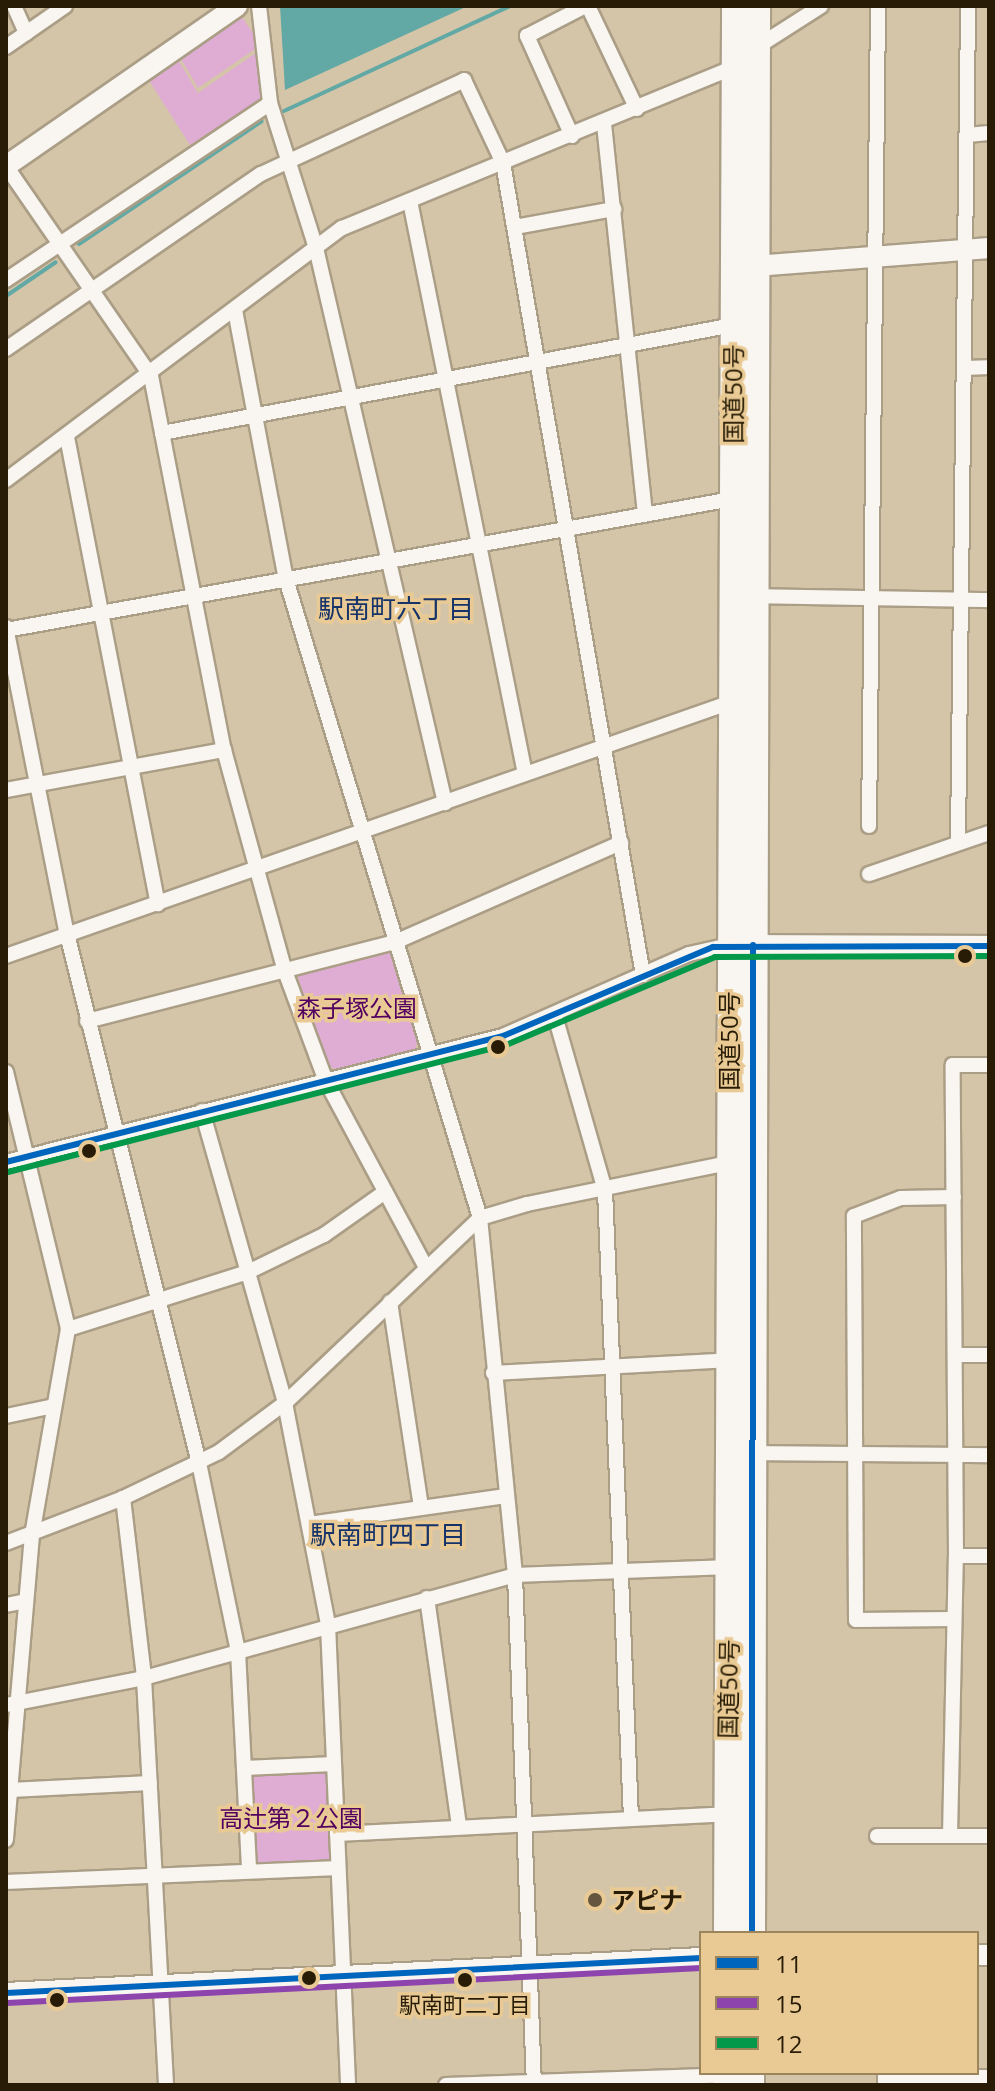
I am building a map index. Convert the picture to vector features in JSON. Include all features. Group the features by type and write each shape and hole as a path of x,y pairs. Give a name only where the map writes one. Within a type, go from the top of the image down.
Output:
{"highway":[{"name":"国道50号","path":"727,1931 731,1360 729,1163 741,945 753,596 746,267 735,6"},
{"name":"国道50号","path":"752,1931 750,1453 741,945 731,702 733,325 746,267 757,6"},
{"path":"732,2076 751,2085"}],"street":[{"path":"14,6 26,33"},
{"path":"6,47 65,6"},
{"path":"237,6 6,166 151,376 224,750 285,971 326,1081 425,1266"},
{"path":"259,6 270,103 316,248 445,803"},
{"path":"572,136 527,36 586,6 637,109"},
{"path":"757,47 821,6"},
{"path":"869,826 878,6"},
{"path":"958,840 958,600 968,6"},
{"path":"6,480 151,376 342,228 604,124 737,66"},
{"path":"6,349 239,188 288,161 464,80 503,163 606,746 643,975"},
{"path":"6,280 270,103"},
{"path":"604,124 645,511"},
{"path":"967,135 989,133"},
{"path":"410,201 525,774"},
{"path":"515,227 614,209"},
{"path":"746,267 989,248"},
{"path":"235,310 286,579 480,1218 515,1575 534,2082"},
{"path":"162,433 733,325"},
{"path":"964,368 989,367"},
{"path":"67,437 158,904"},
{"path":"249,1870 238,1651 199,1463 155,1301 67,934 6,629 645,511 732,499"},
{"path":"753,596 989,600"},
{"path":"6,956 731,702"},
{"path":"6,790 224,750"},
{"path":"869,874 958,840 989,833"},
{"path":"87,1021 395,942 621,843"},
{"path":"6,1162 429,1056 555,1016 689,954 741,945 989,946"},
{"path":"555,1016 605,1190 618,1573 631,1818"},
{"path":"950,1836 956,1556 953,1065 989,1065"},
{"path":"6,1072 68,1329 32,1535 11,1704 6,1840"},
{"path":"202,1111 285,1403 328,1625 348,2085"},
{"path":"6,1543 123,1498 199,1463 285,1403 425,1266 480,1218 729,1163"},
{"path":"68,1329 248,1272 324,1235 385,1192"},
{"path":"953,1619 856,1620 854,1216 901,1198 954,1197"},
{"path":"390,1302 421,1507"},
{"path":"956,1355 989,1355"},
{"path":"493,1373 612,1369 731,1360"},
{"path":"6,1416 54,1406"},
{"path":"750,1453 989,1455"},
{"path":"309,1524 506,1496"},
{"path":"123,1498 144,1678 166,2085"},
{"path":"956,1556 989,1556"},
{"path":"11,1704 144,1678 515,1575 730,1567"},
{"path":"427,1598 459,1826"},
{"path":"6,1605 26,1601"},
{"path":"244,1768 334,1764"},
{"path":"10,1790 150,1783"},
{"path":"337,1834 726,1814"},
{"path":"877,1836 989,1836"},
{"path":"6,1882 338,1868"},
{"path":"6,1993 699,1958"},
{"path":"446,2085 732,2076"},
{"path":"885,2085 885,2077 959,2081 989,2077"}],"green space":[{"path":"242,17 261,45 198,88 181,59"},
{"path":"260,50 264,97 190,145 148,79 177,58 198,93"},
{"name":"森子塚公園","path":"387,949 392,951 418,1041 414,1051 335,1069 327,1065 297,974"},
{"name":"高辻第２公園","path":"332,1767 336,1865 251,1868 246,1770"}],"water":[{"path":"280,6 468,6 285,90"}],"waterway":[{"path":"284,111 510,6"},
{"path":"79,244 262,121"},
{"path":"6,296 56,262"}],"transit line":[{"name":"11","path":"752,1931 753,945"},
{"name":"11","path":"6,1162 503,1036 713,947 989,946"},
{"name":"12","path":"8,1172 506,1045 715,957 989,956"},
{"name":"11","path":"6,1993 699,1958"},
{"name":"15","path":"7,2003 699,1968"}],"place":[{"name":"アピナ","path":"595,1900"},
{"name":"駅南町二丁目","path":"465,1980"}],"district":[{"name":"駅南町六丁目","path":"396,609"},
{"name":"駅南町四丁目","path":"388,1535"}]}
